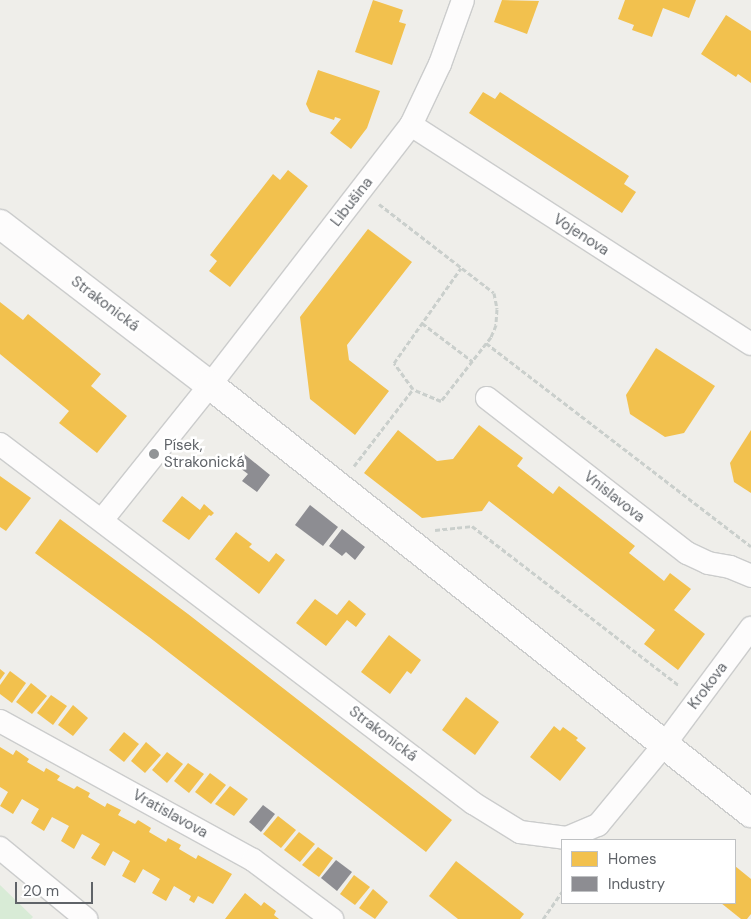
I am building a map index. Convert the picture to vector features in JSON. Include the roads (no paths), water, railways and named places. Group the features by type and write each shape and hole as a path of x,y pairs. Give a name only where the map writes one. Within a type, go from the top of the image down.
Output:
{"main road":[{"name":"Strakonická","path":"0,224 210,385 751,813"}],"street":[{"name":"Libušina","path":"210,385 411,125 440,64 463,0"},
{"name":"Vojenova","path":"411,125 751,344"},
{"path":"102,520 210,385"},
{"name":"Vnislavova","path":"487,398 687,553 708,563 730,567 751,576"},
{"name":"Strakonická","path":"0,444 474,803 520,832 567,838 598,825 664,745"},
{"name":"Krokova","path":"664,745 751,628"},
{"name":"Vratislavova","path":"0,720 254,860 332,919"},
{"path":"0,848 86,919"}],"place":[{"name":"Písek, Strakonická","path":"154,454"}]}
